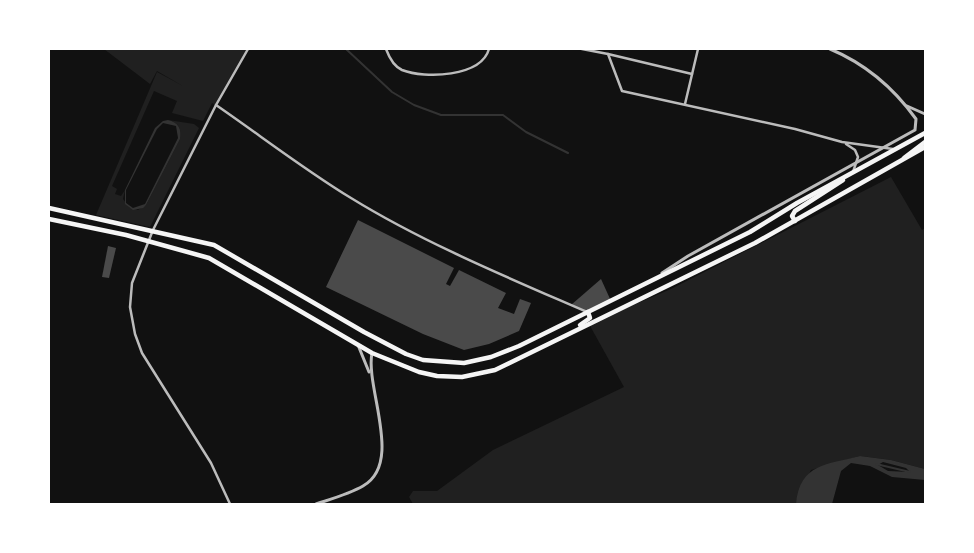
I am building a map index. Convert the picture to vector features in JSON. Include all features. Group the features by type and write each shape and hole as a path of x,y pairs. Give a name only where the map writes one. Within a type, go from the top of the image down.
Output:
{"main road":[{"path":"49,208 214,245 364,332 406,354 423,360 464,363 492,357 519,346 750,232 797,203 925,133"},
{"path":"901,160 925,142"},
{"path":"49,219 189,251 216,261 372,353 419,372 437,376 462,377 495,370 703,269 795,221 925,147"},
{"path":"795,221 792,216 795,211 833,188 852,173"},
{"path":"575,330 590,318 588,312"}],"street":[{"path":"230,504 211,462 142,353 135,334 130,307 132,284 152,230 216,105 248,49"},
{"path":"386,49 393,64 401,70 434,74 454,73 477,65 487,56 489,49"},
{"path":"582,49 692,74"},
{"path":"686,104 698,49"},
{"path":"654,279 688,256 915,130 916,118 874,72 851,58 830,49"},
{"path":"608,54 622,91 686,104 842,142 882,149 895,149"},
{"path":"216,105 351,198 399,224 508,277 588,312"},
{"path":"906,106 925,114"},
{"path":"842,142 855,150 858,157 852,173"},
{"path":"316,504 364,486 372,478 378,466 382,440 381,426 370,375 358,345"},
{"path":"370,375 372,353"}],"shaded area":[{"path":"104,49 248,49 216,105 212,103 203,121 172,113 177,101 154,91 112,186 117,189 115,194 121,196 125,190 123,199 129,207 138,210 146,205 180,139 178,126 168,120 194,124 199,128 150,227 96,215 157,72 183,86 157,71 150,84"},
{"path":"168,120 177,124 180,129 180,139 146,205 143,208 133,210 125,204 125,190 155,128 163,121","holes":["163,123 176,126 178,138 145,204 133,208 126,203 126,190 157,129"]},
{"path":"891,177 922,230 925,228 925,469 891,460 860,456 811,470 796,504 413,504 409,497 413,491 437,491 493,450 624,387 589,324 671,289"},
{"path":"860,456 891,460 925,469 925,480 892,477 870,466 851,463 841,471 832,504 796,504 803,480 809,473 826,464","holes":["883,462 906,468 910,472 888,471 878,465"]}],"building":[{"path":"358,220 454,268 446,284 450,286 459,270 506,293 498,308 514,314 520,299 531,303 519,331 489,344 464,350 423,334 326,287"},
{"path":"108,246 116,248 109,278 102,277"},
{"path":"601,279 611,301 588,312 571,305"}],"waterway":[{"path":"346,49 392,92 414,105 441,115 503,115 526,132 568,153"},
{"path":"876,464 910,472"}]}
